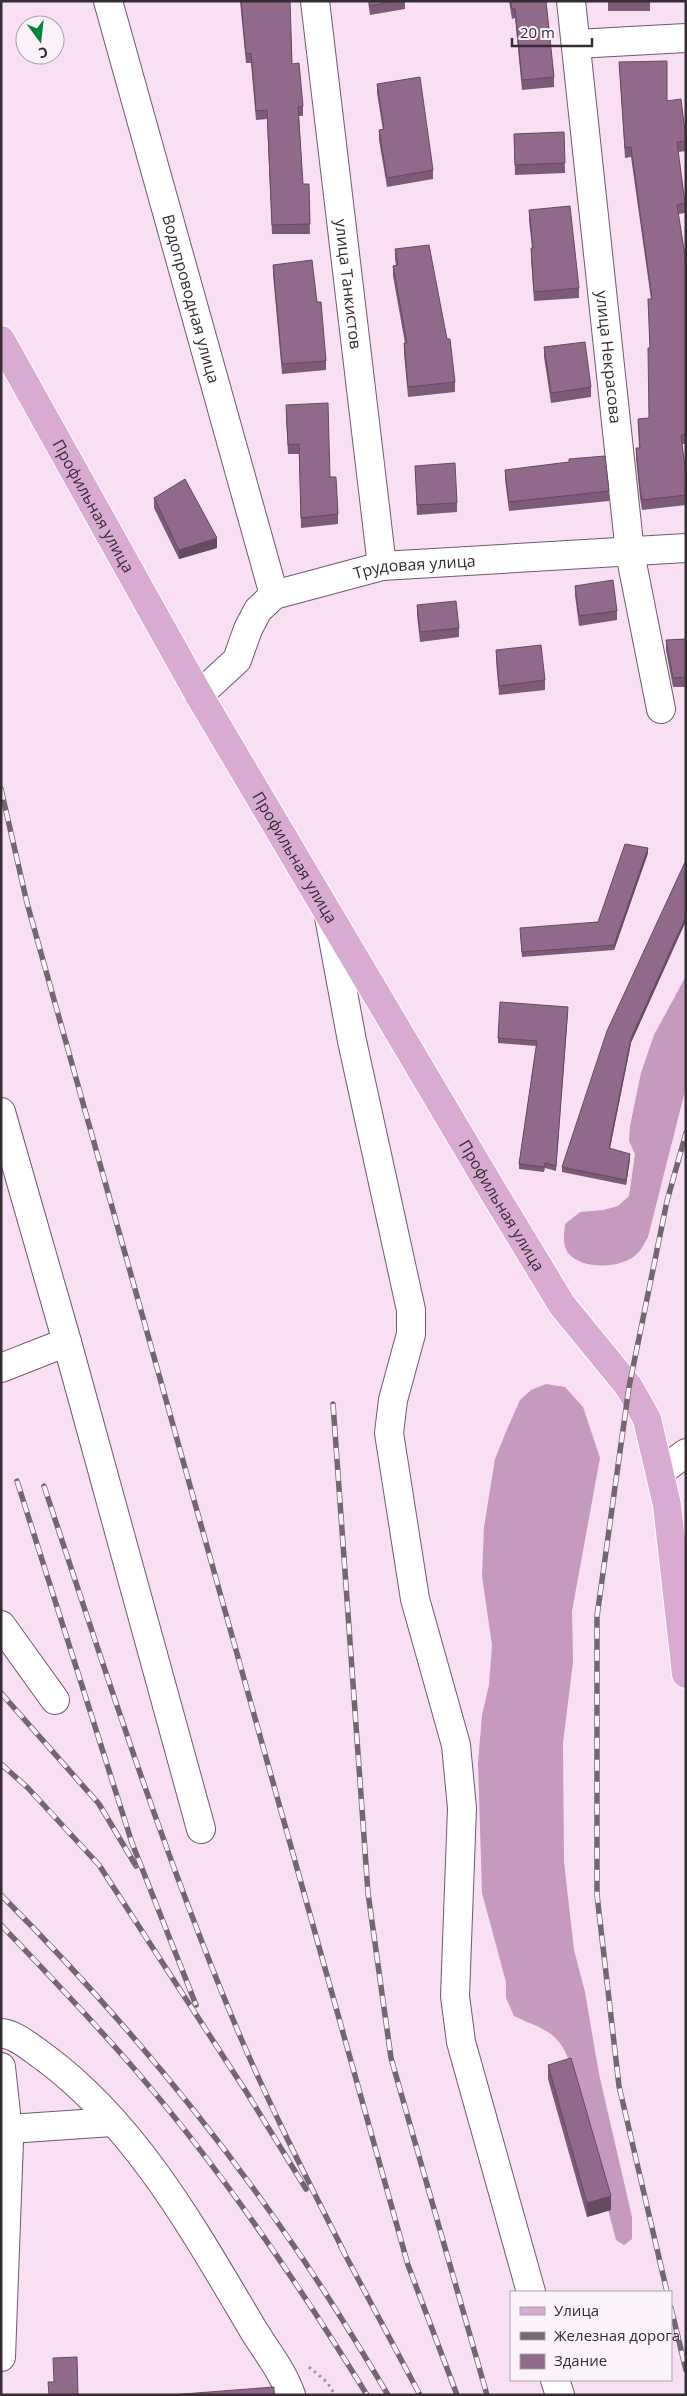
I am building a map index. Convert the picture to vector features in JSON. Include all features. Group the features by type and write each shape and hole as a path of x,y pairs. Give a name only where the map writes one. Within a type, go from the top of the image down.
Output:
{"main road":[{"name":"Профильная улица","path":"1,340 199,695 562,1305 607,1362 629,1386 647,1419 667,1505 686,1674"}],"street":[{"name":"Водопроводная улица","path":"108,1 274,595"},
{"name":"улица Танкистов","path":"315,1 382,566"},
{"name":"улица Некрасова","path":"571,1 630,553 661,710"},
{"path":"576,44 686,38"},
{"name":"Трудовая улица","path":"274,595 382,566 630,553 686,548"},
{"path":"199,695 237,660 248,629 258,610 274,595"},
{"path":"329,915 352,1042 411,1310 411,1334 393,1400 389,1433 414,1599 456,1745 462,1808 455,1996 461,2042 531,2291"},
{"path":"1,1112 67,1342 201,1828"},
{"path":"1,1368 67,1342"},
{"path":"660,1472 686,1453"},
{"path":"1,1625 55,1700"},
{"path":"1,2033 22,2041 56,2066 85,2093 152,2169 179,2205 258,2338 285,2377 291,2395"},
{"path":"1,2357 4,2172 8,2128 2,2068"},
{"path":"8,2128 112,2122"},
{"path":"555,2381 560,2395"}],"shaded area":[{"path":"686,976 686,1087 648,1237 638,1253 623,1262 603,1266 584,1263 569,1254 565,1247 565,1224 580,1212 603,1210 618,1206 629,1196 635,1154 629,1141 630,1126 641,1073 654,1035"},
{"path":"546,1384 565,1387 583,1407 600,1458 572,1611 573,1662 563,1743 564,1862 574,1950 585,1992 599,2074 632,2217 632,2239 624,2245 616,2240 565,2051 560,2043 548,2032 514,2016 506,1998 506,1982 482,1893 478,1763 482,1715 489,1685 492,1645 482,1576 484,1527 495,1459 508,1427 520,1400 531,1390"}],"building":[{"path":"241,1 290,1 292,64 299,63 303,106 298,107 303,184 309,184 310,224 272,225 267,110 256,111 251,53 246,54"},
{"path":"369,1 395,1 370,6"},
{"path":"511,1 546,1 554,77 522,80 515,9 512,9"},
{"path":"667,61 667,101 681,99 686,140 677,142 685,203 677,205 686,262 686,434 681,435 686,476 686,495 642,500 636,448 640,448 638,419 649,418 648,348 650,348 648,299 652,299 631,147 625,148 619,62"},
{"path":"420,77 433,170 387,178 379,130 384,129 377,84"},
{"path":"564,132 565,163 515,165 514,134"},
{"path":"570,206 579,288 534,292 531,248 533,248 529,210"},
{"path":"429,245 447,339 450,339 455,382 408,387 404,343 407,343 393,266 398,265 395,249"},
{"path":"312,260 317,302 321,302 326,361 282,364 273,265"},
{"path":"585,342 591,387 551,393 544,347"},
{"path":"328,403 330,477 336,477 338,514 301,518 299,444 288,445 286,405"},
{"path":"605,456 609,491 509,502 505,470 569,462 569,459"},
{"path":"455,463 457,503 417,505 415,466"},
{"path":"185,479 217,538 179,550 154,498"},
{"path":"613,580 617,611 579,616 575,586"},
{"path":"456,601 459,628 420,632 417,605"},
{"path":"686,639 686,677 673,678 666,640"},
{"path":"541,645 545,680 499,686 496,650"},
{"path":"625,844 648,848 614,945 522,952 520,928 598,922"},
{"path":"686,860 686,916 631,1038 609,1148 630,1154 626,1180 562,1167 607,1031"},
{"path":"500,1002 568,1007 556,1166 545,1163 544,1167 519,1164 537,1041 498,1038"},
{"path":"571,2058 611,2196 587,2203 548,2065"},
{"path":"77,2357 78,2395 49,2395 48,2382 54,2382 53,2358"},
{"path":"274,2387 274,2395 170,2395"}],"railway":[{"path":"1,789 27,903 408,2265 457,2395"},
{"path":"667,2291 619,2086 597,1895 597,1616 629,1387 667,1201 686,1133"},
{"path":"333,1404 368,1893 391,2058 487,2395"},
{"path":"17,1481 132,1843 196,2005"},
{"path":"44,1486 133,1753 206,1952 258,2077 344,2252"},
{"path":"1,1693 99,1804 136,1866"},
{"path":"1,1764 28,1788 99,1865 247,2093 306,2189"},
{"path":"1,1895 115,2016 222,2146 287,2236 388,2395"},
{"path":"1,1925 121,2053 200,2149 287,2270 367,2395"},
{"path":"341,2247 420,2395"},
{"path":"672,2312 686,2370"}]}
